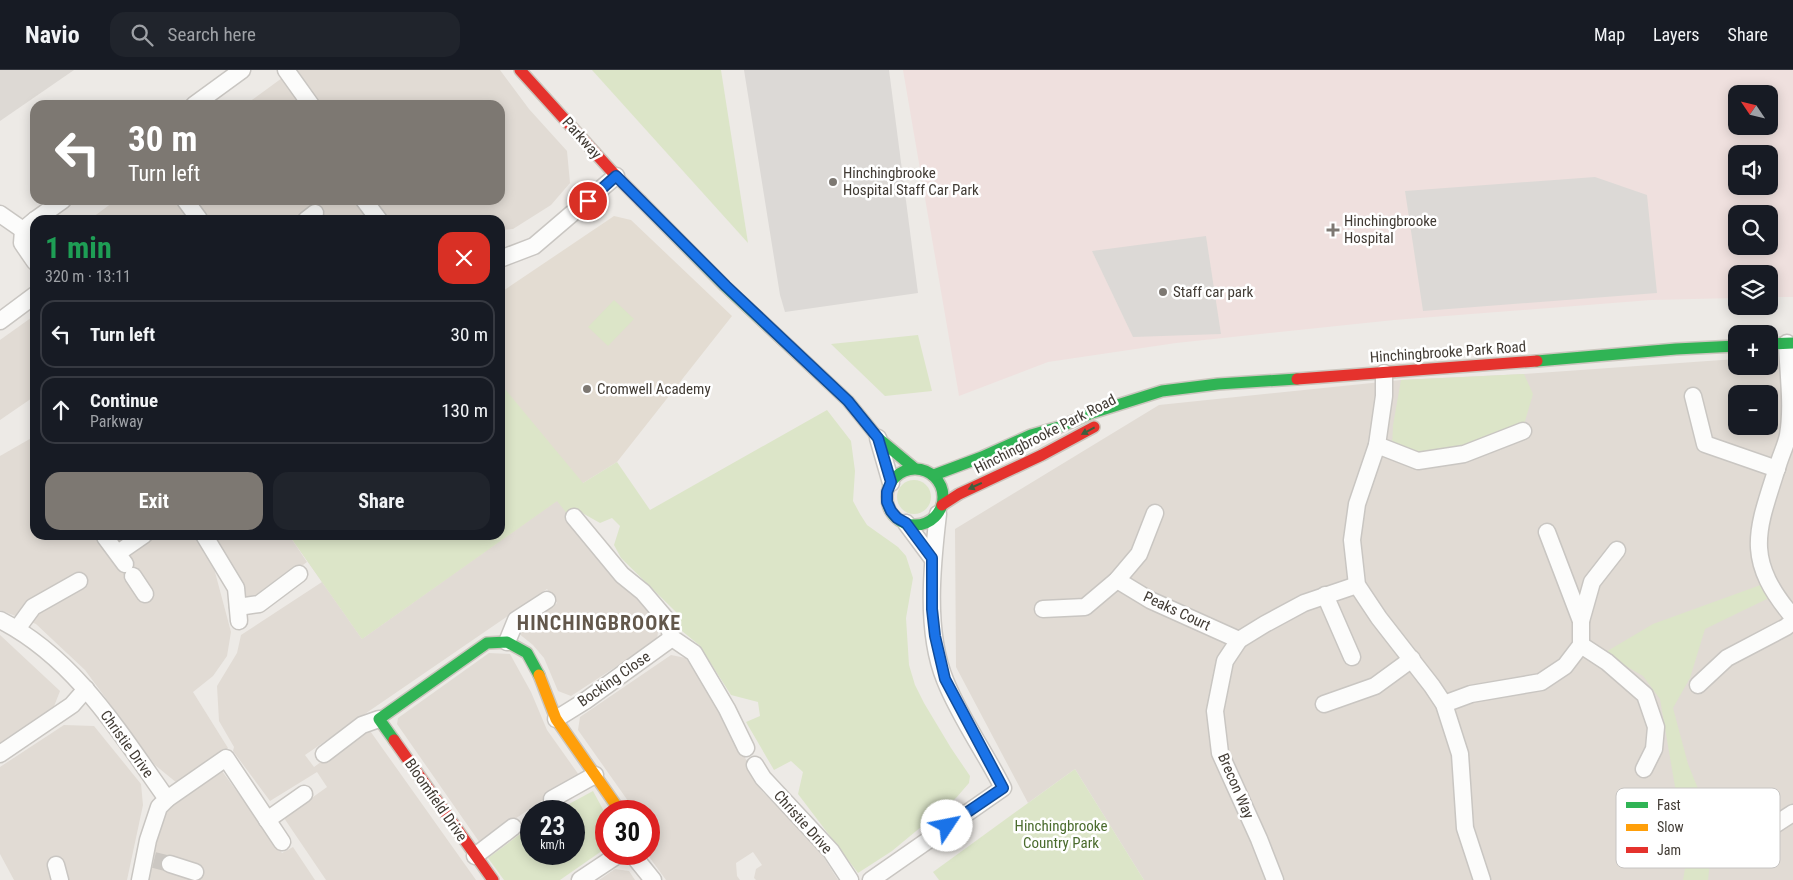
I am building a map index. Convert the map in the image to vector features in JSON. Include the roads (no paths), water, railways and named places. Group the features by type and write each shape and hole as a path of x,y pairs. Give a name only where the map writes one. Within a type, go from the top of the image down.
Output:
{"street":[{"path":"201,100 242,70"},
{"path":"286,70 307,100"},
{"name":"Parkway","path":"520,70 616,176 726,286 848,401 878,438 914,468"},
{"path":"505,256 534,246 616,176"},
{"path":"42,215 56,205"},
{"path":"191,205 202,215"},
{"path":"0,214 30,223"},
{"path":"30,225 22,243 30,255"},
{"path":"3,313 30,298"},
{"path":"1790,343 1790,435 1762,518 1758,543 1761,564 1770,584 1793,617"},
{"name":"Hinchingbrooke Park Road","path":"934,475 982,457 1031,435 1058,428 1092,413 1162,391 1218,384 1728,346"},
{"path":"1384,373 1384,396 1376,445 1357,504 1352,540 1357,585 1379,618 1412,659 1444,704 1460,754 1465,828 1482,880"},
{"name":"Hinchingbrooke Park Road","path":"940,509 959,494 1042,455 1162,391"},
{"path":"1693,396 1705,444 1777,469"},
{"path":"1376,445 1418,461 1464,454 1523,432"},
{"name":"Parkway","path":"878,438 891,482"},
{"path":"870,880 1003,788 945,679 935,636 932,609 932,558 943,494 940,484 934,475 925,470 914,468 905,470 891,482 887,492 887,502 891,511 897,518 906,523 932,558"},
{"path":"906,523 923,524 931,520 940,509"},
{"path":"1043,610 1085,607 1117,580 1139,554 1155,513"},
{"path":"574,517 622,575 644,592 666,618 672,638 694,653 727,709 746,748"},
{"path":"1547,532 1581,621"},
{"path":"107,540 145,594"},
{"path":"125,564 141,540"},
{"path":"207,540 236,588 238,614 259,604 300,574"},
{"path":"1444,704 1471,694 1541,682 1565,666 1581,645 1581,621 1592,582 1617,550"},
{"name":"Peaks Court","path":"1117,580 1150,600 1239,640"},
{"path":"17,629 33,607 79,581"},
{"name":"Brecon Way","path":"1275,880 1260,839 1220,753 1215,711 1225,661 1239,640 1265,624 1304,603 1357,585"},
{"path":"1325,595 1352,657"},
{"path":"507,642 516,620 547,600"},
{"name":"Christie Drive","path":"0,620 17,629 48,651 86,689 126,740 167,799"},
{"path":"1698,685 1727,658 1786,627 1793,621"},
{"name":"Bocking Close","path":"556,719 585,701 672,638"},
{"path":"324,754 362,725 379,719 486,643 507,642 527,653 541,679 556,719 612,800"},
{"path":"1581,645 1606,662 1644,695 1656,726 1654,749 1644,769"},
{"path":"1324,704 1375,686 1412,659"},
{"path":"0,754 72,705 86,689"},
{"name":"Bloomfield Drive","path":"379,719 493,880"},
{"path":"156,861 148,840 159,808 167,799 226,758 282,842"},
{"name":"Christie Drive","path":"756,765 763,778 831,851 850,880"},
{"path":"552,800 595,775"},
{"path":"266,820 304,794"},
{"path":"1780,821 1793,813"},
{"path":"475,856 513,826"},
{"path":"156,861 195,872"},
{"path":"140,880 156,861"},
{"path":"580,880 602,865"},
{"path":"641,865 653,880"}],"tunnel":[{"path":"154,860 170,864"}],"place":[{"name":"Hinchingbrooke Hospital Staff Car Park","path":"833,182"},
{"name":"Hinchingbrooke Hospital","path":"1333,230"},
{"name":"Staff car park","path":"1163,292"},
{"name":"Cromwell Academy","path":"587,389"}],"district":[{"name":"HINCHINGBROOKE","path":"599,623"}],"park label":[{"name":"Hinchingbrooke Country Park","path":"1061,834"}]}
